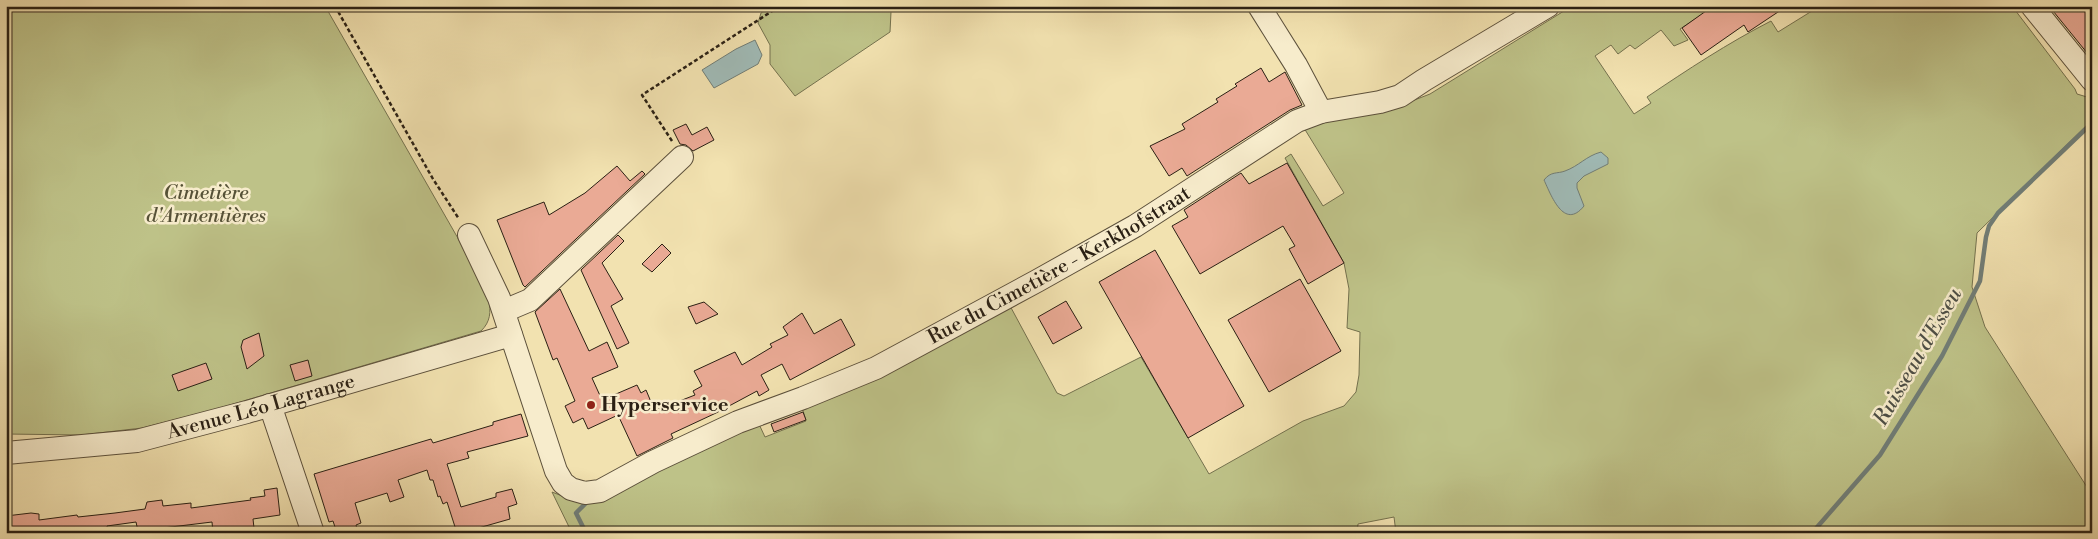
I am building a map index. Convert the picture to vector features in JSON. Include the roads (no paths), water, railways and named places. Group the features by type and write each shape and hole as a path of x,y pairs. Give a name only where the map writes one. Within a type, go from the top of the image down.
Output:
{"street":[{"path":"1259,6 1296,65 1321,112"},
{"name":"Rue du Cimetière - Kerkhofstraat","path":"510,335 560,478 568,488 577,492 588,493 600,490 653,462 738,422 876,368 1134,226 1298,121 1321,112 1380,102 1400,96 1548,6"},
{"path":"2032,6 2092,80"},
{"path":"504,312 530,300 682,157"},
{"path":"469,234 493,284 504,312 510,335"},
{"name":"Avenue Léo Lagrange","path":"6,453 137,441 270,405 510,335"},
{"path":"270,405 313,533"}],"water":[{"path":"755,40 762,55 758,64 714,88 702,70 736,49"},
{"path":"1601,152 1608,158 1608,164 1584,176 1577,183 1584,206 1577,213 1570,215 1564,213 1554,201 1544,180 1552,174 1570,169"}],"waterway":[{"name":"Ruisseau d'Esseu","path":"1812,533 1880,455 1942,356 1980,281 1989,226 1998,213 2092,123"},
{"name":"Ruisseau d'Esseu","path":"586,533 576,513 588,501"}],"place":[{"name":"Hyperservice","path":"591,405"}],"park label":[{"name":"Cimetière d'Armentières","path":"206,204"}]}
